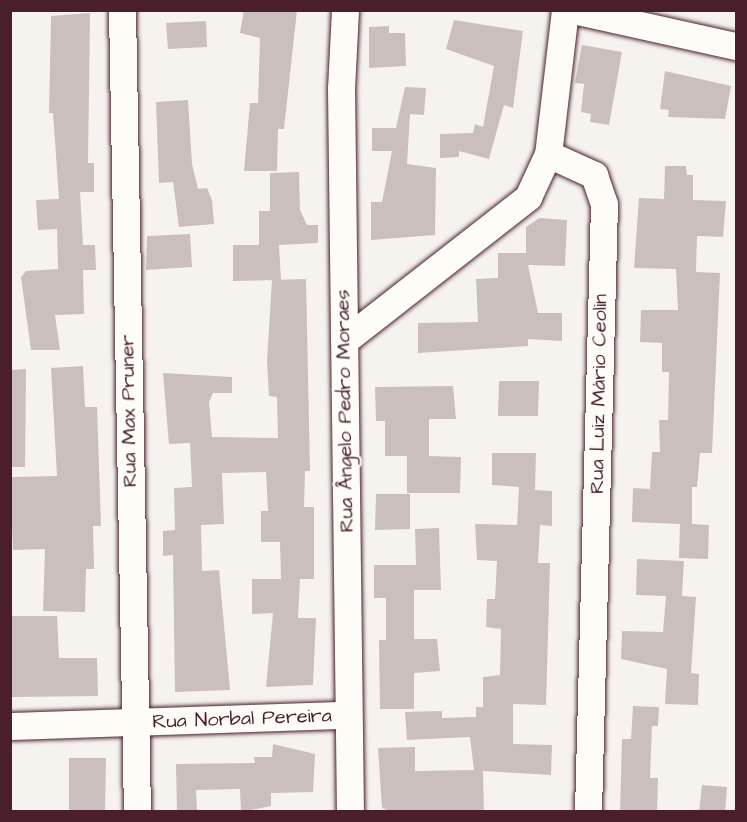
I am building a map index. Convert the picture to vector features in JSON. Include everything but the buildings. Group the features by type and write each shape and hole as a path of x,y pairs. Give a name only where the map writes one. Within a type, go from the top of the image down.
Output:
{"street":[{"name":"Rua Max Pruner","path":"122,10 137,812"},
{"name":"Rua Ângelo Pedro Moraes","path":"345,10 344,341 350,812"},
{"path":"344,341 528,197 548,154 565,10"},
{"path":"573,10 736,46"},
{"name":"Rua Luiz Mário Ceolin","path":"548,154 594,175 604,204 588,812"},
{"name":"Rua Norbal Pereira","path":"10,726 348,715"}]}
